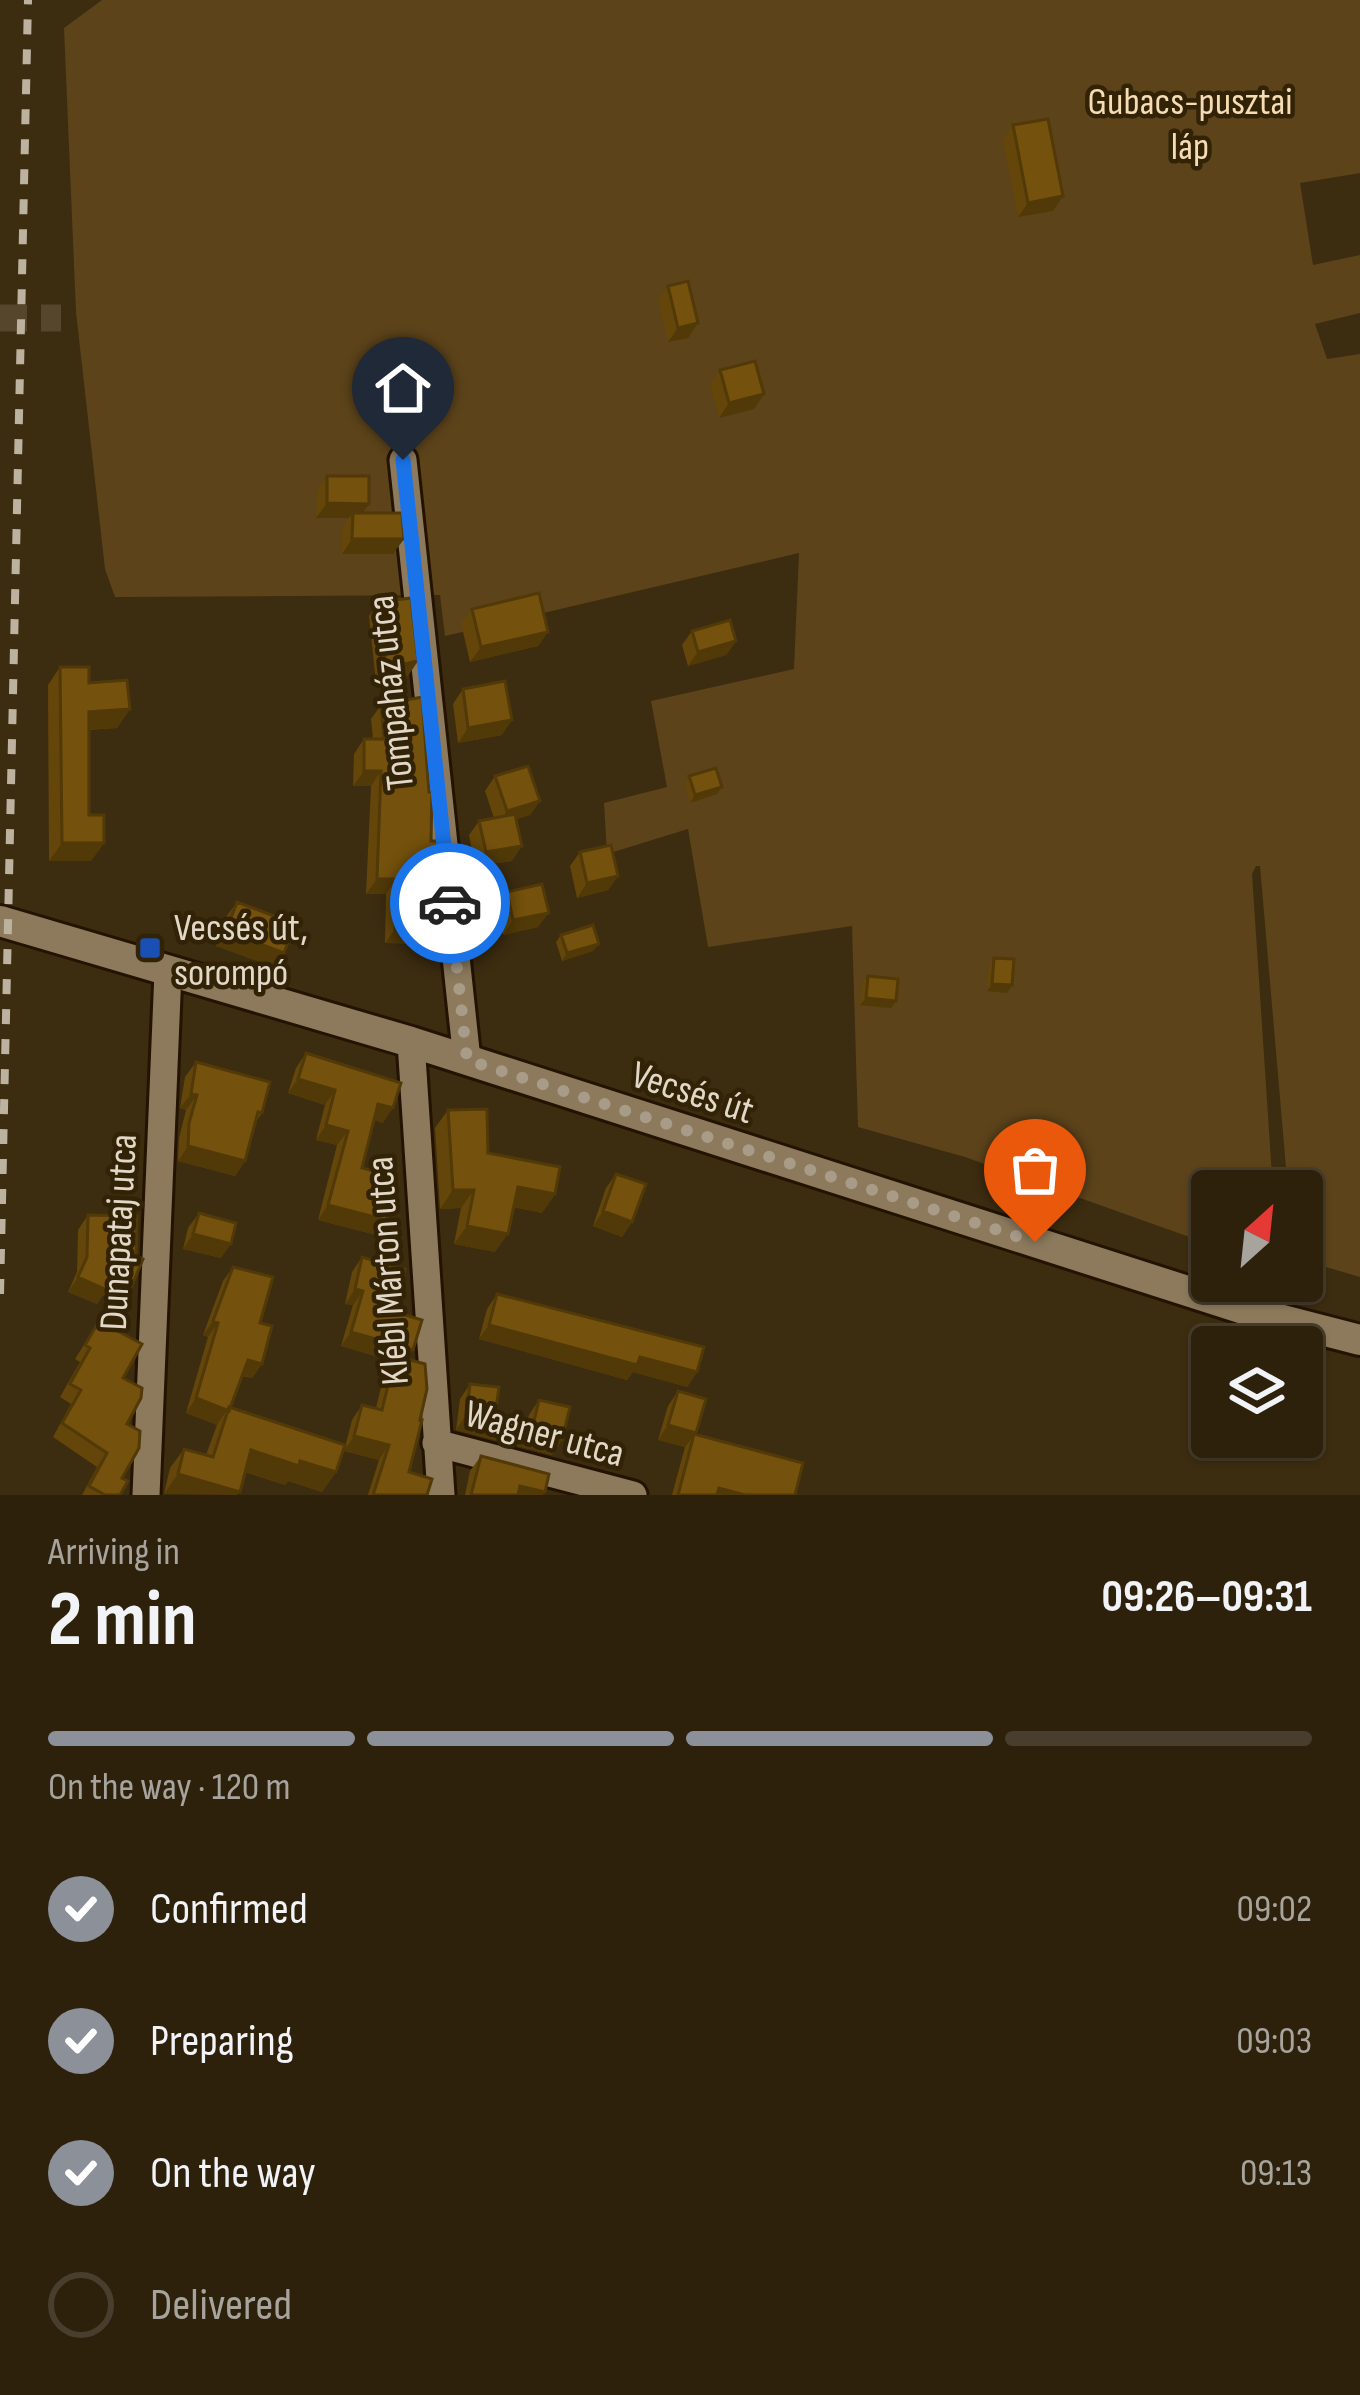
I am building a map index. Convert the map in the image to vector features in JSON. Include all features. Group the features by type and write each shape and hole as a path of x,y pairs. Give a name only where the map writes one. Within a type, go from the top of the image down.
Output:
{"street":[{"name":"Tompaház utca","path":"403,460 467,1060"},
{"name":"Vecsés út","path":"0,921 411,1042 1259,1314 1360,1340"},
{"name":"Dunapataj utca","path":"146,1495 168,972"},
{"name":"Klébl Márton utca","path":"411,1042 441,1495"},
{"name":"Wagner utca","path":"436,1444 633,1495"}],"green space":[{"name":"Gubacs-pusztai láp","path":"102,0 1360,0 1360,173 1300,183 1313,265 1360,255 1360,313 1315,324 1327,359 1360,354 1360,1277 1323,1266 1323,1170 1286,1170 1260,866 1252,874 1272,1170 1191,1170 1191,1238 965,1157 858,1127 852,926 708,947 688,829 607,854 604,803 667,787 651,701 794,669 799,553 445,636 440,595 115,597 105,569 76,312 64,28"}],"building":[{"path":"1048,119 1063,196 1028,203 1013,125"},
{"path":"688,281 698,323 678,328 668,286"},
{"path":"755,361 764,394 729,403 720,370"},
{"path":"327,476 369,476 369,504 327,503"},
{"path":"353,513 402,513 404,539 352,539"},
{"path":"539,593 548,632 481,647 472,609"},
{"path":"411,598 418,661 386,668 379,602"},
{"path":"730,620 736,641 698,652 692,631"},
{"path":"60,667 89,667 89,683 127,680 130,709 89,712 89,815 104,815 104,843 62,843"},
{"path":"505,681 512,720 468,728 463,689"},
{"path":"422,697 432,792 431,841 437,841 446,929 395,929 396,879 377,879 381,771 364,771 364,739 384,739 381,705"},
{"path":"528,766 540,801 507,811 495,776"},
{"path":"716,768 722,787 695,795 689,776"},
{"path":"515,814 522,846 486,852 479,821"},
{"path":"611,845 618,876 587,883 580,852"},
{"path":"542,884 549,913 513,920 507,892"},
{"path":"237,902 295,924 284,953 226,931"},
{"path":"593,925 599,944 567,953 561,935"},
{"path":"994,958 1014,959 1012,985 992,984"},
{"path":"868,976 898,979 896,1001 866,998"},
{"path":"306,1053 401,1083 393,1108 378,1104 362,1168 397,1177 386,1220 328,1205 348,1131 326,1125 335,1090 298,1079"},
{"path":"196,1062 270,1082 245,1161 188,1146 197,1095 191,1094"},
{"path":"487,1109 488,1153 560,1167 555,1194 518,1187 508,1234 467,1226 474,1190 453,1190 448,1110"},
{"path":"616,1174 646,1184 632,1222 603,1211"},
{"path":"199,1213 236,1223 231,1244 193,1234"},
{"path":"88,1215 137,1216 136,1256 143,1259 131,1288 111,1280 107,1290 78,1277 87,1257"},
{"path":"362,1257 405,1269 395,1312 422,1320 413,1350 351,1332 363,1291 355,1289"},
{"path":"233,1267 273,1277 260,1323 272,1326 262,1364 248,1360 229,1411 196,1398 218,1323 213,1321"},
{"path":"497,1294 704,1347 697,1372 640,1357 637,1365 489,1325"},
{"path":"99,1321 142,1344 123,1378 142,1388 127,1424 140,1431 139,1448 122,1478 128,1481 120,1495 105,1495 89,1486 107,1453 62,1423 81,1390 70,1384"},
{"path":"395,1356 425,1364 427,1389 409,1472 432,1479 427,1495 373,1495 389,1445 354,1436 362,1405 382,1410"},
{"path":"470,1384 499,1387 495,1416 534,1421 539,1400 570,1407 562,1440 466,1415"},
{"path":"678,1391 706,1399 696,1433 668,1425"},
{"path":"229,1407 345,1445 336,1472 251,1450 240,1492 178,1474 184,1449 213,1457"},
{"path":"694,1434 803,1463 795,1495 745,1495 719,1488 717,1495 678,1495"},
{"path":"481,1456 549,1474 545,1492 520,1486 518,1495 471,1495"}],"tunnel":[{"path":"0,318 61,318"}],"railway":[{"path":"0,1294 28,0"}],"way so far":[{"path":"450,903 467,1060 1035,1242"}],"place":[{"name":"Vecsés út, sorompó","path":"150,948"}],"route":[{"path":"403,460 450,903"}]}
